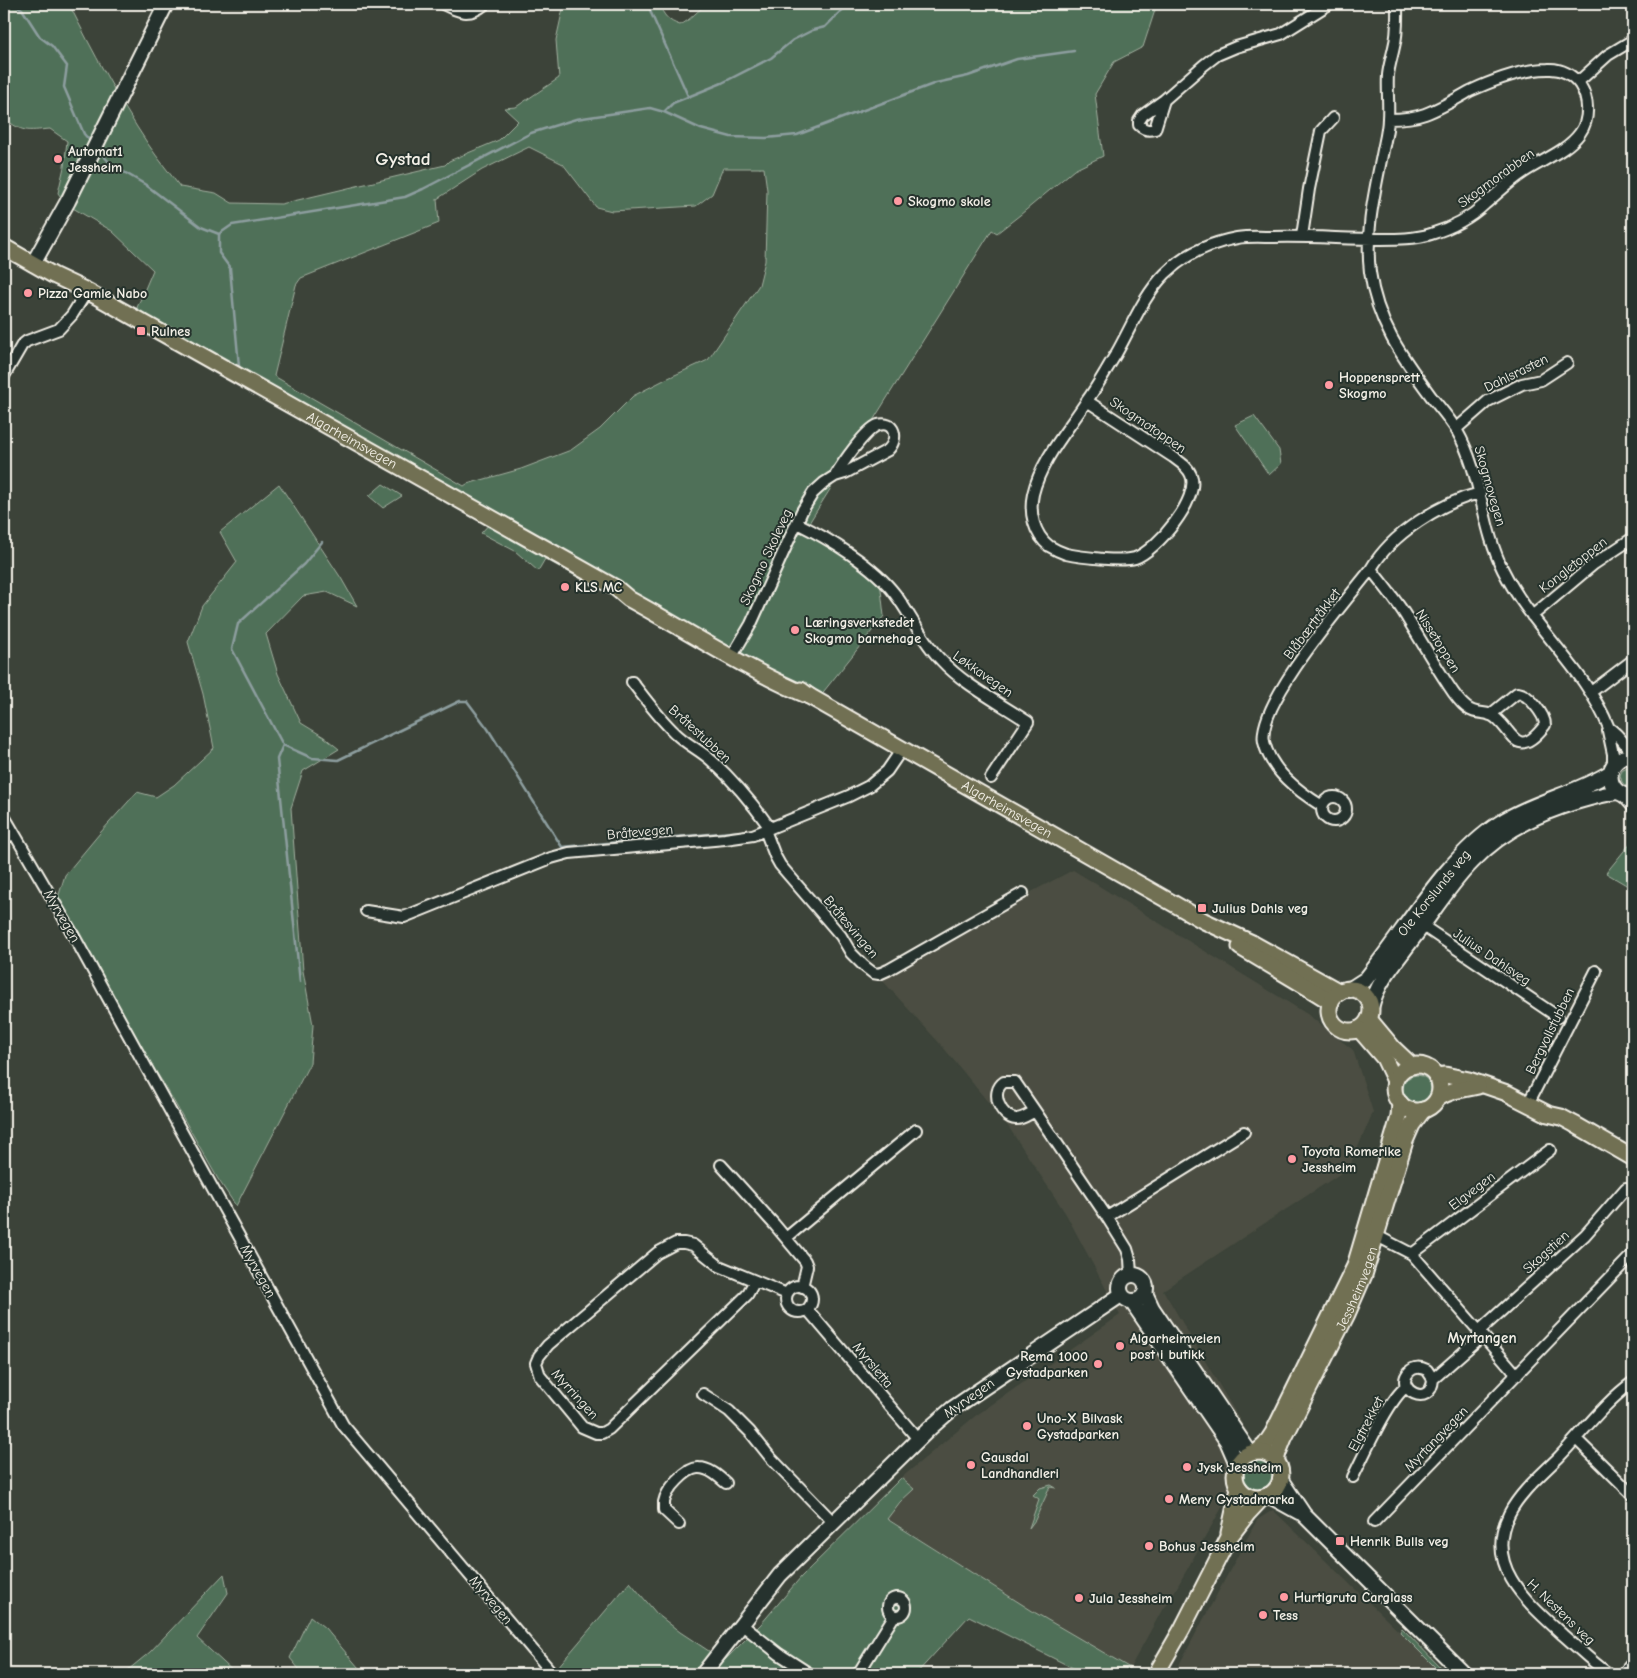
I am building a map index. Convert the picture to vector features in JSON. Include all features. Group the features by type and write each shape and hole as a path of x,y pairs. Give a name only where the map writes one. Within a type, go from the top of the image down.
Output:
{"main road":[{"name":"Algarheimsvegen","path":"4,237 36,260 53,276 87,291 616,588 631,591 662,606 734,652 787,679 809,696 1204,921 1252,942 1340,995"},
{"name":"Algarheimsvegen","path":"4,247 36,260"},
{"path":"1366,1019 1346,1031 1334,1024 1329,1012 1340,995 1362,994 1368,1000 1366,1019 1395,1081 1395,1093 1400,1103 1410,1110 1423,1110 1434,1104 1438,1098 1440,1083 1436,1076 1423,1066 1412,1066 1402,1071 1395,1081"},
{"path":"1366,1019 1412,1066"},
{"path":"1436,1076 1446,1075 1462,1078 1507,1093 1548,1114 1561,1117 1633,1158"},
{"path":"1438,1098 1449,1092 1482,1086"},
{"name":"Jessheimvegen","path":"1254,1452 1265,1445 1273,1433 1355,1266 1399,1117 1400,1103"},
{"name":"Jessheimvegen","path":"1276,1461 1284,1438 1347,1314 1364,1275 1405,1141 1412,1125 1423,1110"},
{"path":"1548,1114 1557,1124 1633,1166"},
{"path":"1156,1674 1182,1629 1228,1539 1248,1513 1265,1496 1276,1489 1280,1473 1276,1461 1265,1453 1254,1452 1237,1464 1235,1476 1239,1488 1228,1539"},
{"path":"1239,1488 1250,1496 1265,1496"}],"street":[{"path":"36,260 68,201 166,4"},
{"path":"443,4 462,12 470,12 485,4"},
{"path":"1164,100 1217,56 1281,34 1328,4"},
{"name":"Skogmovegen","path":"1397,4 1395,46 1388,76 1388,119 1374,192 1368,239 1370,272 1380,314 1390,336 1403,356 1456,429 1470,459 1491,540 1514,592 1567,658 1591,692 1610,728 1633,755"},
{"path":"1388,119 1425,114 1486,84 1526,71 1551,68 1572,76 1578,82 1608,55 1628,43"},
{"name":"Skogmorabben","path":"1368,239 1409,238 1428,235 1457,224 1475,213 1523,172 1567,146 1581,132 1587,114 1585,98 1578,82"},
{"path":"1302,236 1304,214 1321,131 1333,118"},
{"name":"Skogmotoppen","path":"1087,401 1186,467 1192,476 1193,486 1189,500 1175,521 1160,539 1148,550 1136,557 1124,560 1062,553 1051,547 1037,532 1034,521 1033,496 1041,474 1057,444 1087,401 1148,297 1164,275 1191,254 1224,240 1243,237 1302,236 1368,239"},
{"path":"4,376 22,345 59,329 72,316 87,291"},
{"name":"Dahlsrasten","path":"1456,429 1488,401 1522,384 1541,380 1567,363"},
{"name":"Skogmo Skoleveg","path":"734,652 750,624 813,493 835,476 850,452 873,428 878,425 884,425 890,427 895,433 893,445 888,450 845,473 835,476"},
{"name":"Blåbærtråkket","path":"1322,806 1303,794 1287,779 1272,760 1264,741 1266,724 1272,706 1295,668 1376,561 1399,537 1443,506 1480,493"},
{"name":"Løkkavegen","path":"797,523 874,571 895,594 931,648 947,666 965,681 1028,722 991,778"},
{"name":"Kongletoppen","path":"1532,616 1594,564 1633,538"},
{"name":"Nissetoppen","path":"1371,569 1406,616 1454,694 1466,707 1476,713 1490,715 1512,738 1520,742 1528,741 1545,725 1545,719 1528,696 1522,693 1517,693 1490,715"},
{"path":"1591,692 1633,660"},
{"name":"Bråtestubben","path":"632,682 664,723 676,735 698,749 712,761 749,800 768,829"},
{"name":"Skogmovegen","path":"1610,728 1608,731 1612,746 1612,769"},
{"name":"Bråtevegen","path":"366,911 404,917 550,858 569,853 748,836 869,786 888,771 902,749"},
{"name":"Ole Korslunds veg","path":"1366,1019 1378,987 1450,868 1475,843 1493,828 1520,812 1590,784 1612,769 1620,759 1633,755"},
{"path":"1612,769 1611,783 1624,794 1633,807"},
{"name":"Ole Korslunds veg","path":"1340,995 1366,979 1472,861 1487,847 1524,823 1544,814 1592,797 1624,794"},
{"name":"Myrvegen","path":"4,816 8,836 70,929 343,1426 553,1674"},
{"name":"Bråtesvingen","path":"768,829 775,856 780,865 841,936 851,953 873,973 879,974 888,970 1023,893"},
{"name":"Julius Dahlsveg","path":"1417,922 1558,1017"},
{"name":"Bergvollstubben","path":"1528,1104 1596,971"},
{"path":"1035,1111 1107,1217 1127,1250 1130,1259 1130,1275"},
{"path":"786,1238 916,1130"},
{"path":"1107,1217 1244,1132"},
{"name":"Elgvegen","path":"1412,1254 1550,1150"},
{"path":"721,1165 786,1238 807,1266 802,1287"},
{"name":"Skogstien","path":"1480,1334 1585,1235 1626,1188"},
{"path":"1377,1236 1412,1254 1517,1375"},
{"name":"Myrringen","path":"755,1281 747,1295 602,1433 596,1433 582,1427 540,1376 536,1363 548,1345 657,1253 676,1243 693,1245 719,1266 787,1294"},
{"name":"Myrtangvegen","path":"1374,1522 1633,1254"},
{"path":"1237,1464 1227,1441 1127,1298 1120,1291 1121,1283 1127,1276 1139,1276 1145,1282 1146,1294 1152,1308 1254,1452"},
{"path":"795,1287 802,1287 808,1291 811,1303 807,1309 799,1312 791,1310 786,1303 787,1294 795,1287"},
{"path":"1127,1298 1140,1300 1146,1294"},
{"name":"Myrvegen","path":"703,1674 780,1575 918,1439 952,1409 1127,1298"},
{"name":"Myrsletta","path":"807,1309 918,1439"},
{"path":"1406,1387 1411,1393 1424,1395 1433,1386 1433,1379 1480,1334"},
{"name":"Elgtrekket","path":"1353,1477 1392,1404 1406,1387 1405,1381 1411,1370 1417,1367 1427,1370 1433,1379"},
{"name":"H. Nestens veg","path":"1609,1674 1547,1621 1513,1584 1507,1573 1502,1554 1503,1533 1509,1514 1523,1494 1611,1401 1633,1382"},
{"path":"704,1394 729,1411 750,1432 770,1457 833,1522"},
{"path":"1576,1439 1633,1495"},
{"path":"679,1524 664,1510 664,1502 670,1489 682,1476 693,1468 701,1468 718,1476 726,1483"},
{"path":"1280,1479 1304,1515 1464,1674"},
{"path":"1265,1496 1304,1515"},
{"path":"858,1674 894,1616"},
{"path":"741,1624 779,1654 810,1674"},
{"path":"1622,1674 1633,1662"}],"shaded area":[{"path":"1073,870 1307,1014 1353,1050 1373,1112 1349,1168 1163,1290 1256,1447 1130,1668 1034,1612 887,1518 913,1489 901,1478 974,1417 1120,1315 1066,1214 1010,1129 943,1047 883,981 919,951"},
{"path":"1273,1510 1443,1674 1174,1674 1257,1520"}],"green space":[{"path":"4,4 69,4 126,110 152,150 180,187 216,193 232,203 281,204 445,165 449,161 499,140 518,121 504,108 516,107 559,78 556,40 564,4 659,4 667,18 680,25 708,4 1157,4 1143,47 1114,62 1095,94 1103,156 1074,170 997,233 992,230 809,523 879,572 884,616 816,701 724,658 545,559 538,571 515,551 481,533 492,521 133,317 153,270 112,231 66,204 58,193 67,141 50,129 25,130 4,118 4,99 7,93","holes":["529,147 563,164 596,207 612,211 696,206 712,194 723,168 764,168 767,190 765,261 759,285 708,360 633,396 600,429 571,450 521,469 464,486 274,376 296,285 301,278 439,223 437,199 482,170"]},
{"path":"1254,416 1279,450 1281,464 1269,475 1235,425"},
{"path":"279,484 341,578 357,606 327,592 303,596 266,634 278,674 301,723 339,749 303,771 291,808 303,971 313,1025 310,1063 236,1206 218,1179 164,1084 134,1039 57,901 65,875 137,792 156,797 174,785 214,748 203,694 188,642 202,606 237,562 220,532"},
{"path":"383,484 402,496 383,508 369,496"},
{"path":"1633,766 1633,787 1624,784 1620,775 1623,769"},
{"path":"1633,840 1633,889 1606,873"},
{"path":"1417,1075 1427,1079 1431,1089 1427,1099 1417,1103 1407,1099 1403,1089 1407,1079"},
{"path":"1258,1461 1268,1465 1272,1475 1268,1485 1258,1489 1248,1485 1244,1475 1248,1465"},
{"path":"901,1478 914,1489 900,1502 887,1519 1034,1612 1130,1668 1119,1674 1085,1674 969,1616 916,1674 562,1674 557,1668 630,1582 657,1614 680,1632 724,1661 761,1624 801,1577"},
{"path":"1051,1485 1056,1488 1050,1487 1035,1520 1029,1528 1039,1499 1033,1495 1040,1488"},
{"path":"224,1574 228,1593 197,1638 236,1674 123,1674 150,1652"},
{"path":"310,1616 325,1628 364,1674 303,1674 290,1658"},
{"path":"1402,1628 1447,1674 1442,1674 1400,1632"}],"waterway":[{"path":"13,4 22,9 40,37 52,46 67,66 64,87 84,134 91,142"},
{"path":"649,4 651,13 688,96"},
{"path":"664,112 673,103 722,83 771,58 793,40 813,30 825,27 841,11 853,4"},
{"path":"219,234 232,225 405,197 531,133 576,119 650,108 664,112 701,129 731,137 766,138 797,135 936,83 968,76 1017,59 1074,51"},
{"path":"98,150 112,165 146,185 201,227 219,234"},
{"path":"219,234 219,253 230,268 239,366"},
{"path":"322,542 304,564 238,624 232,649 283,745 312,758 338,760 460,701 467,701 488,729 562,847 754,830"},
{"path":"283,745 277,759 300,982"}],"place":[{"name":"Automat1 Jessheim","path":"58,159"},
{"name":"Skogmo skole","path":"898,201"},
{"name":"Pizza Gamle Nabo","path":"28,293"},
{"name":"Rulnes","path":"141,331"},
{"name":"Hoppensprett Skogmo","path":"1329,385"},
{"name":"KLS MC","path":"565,587"},
{"name":"Læringsverkstedet Skogmo barnehage","path":"795,630"},
{"name":"Julius Dahls veg","path":"1202,908"},
{"name":"Toyota Romerike Jessheim","path":"1292,1159"},
{"name":"Algarheimveien post i butikk","path":"1120,1346"},
{"name":"Rema 1000 Gystadparken","path":"1098,1364"},
{"name":"Uno-X Bilvask Gystadparken","path":"1027,1426"},
{"name":"Gausdal Landhandleri","path":"971,1465"},
{"name":"Jysk Jessheim","path":"1187,1467"},
{"name":"Meny Gystadmarka","path":"1169,1499"},
{"name":"Henrik Bulls veg","path":"1340,1541"},
{"name":"Bohus Jessheim","path":"1149,1546"},
{"name":"Hurtigruta Carglass","path":"1284,1597"},
{"name":"Jula Jessheim","path":"1079,1598"},
{"name":"Tess","path":"1263,1615"}],"district":[{"name":"Gystad","path":"403,159"},
{"name":"Myrtangen","path":"1482,1338"}]}
